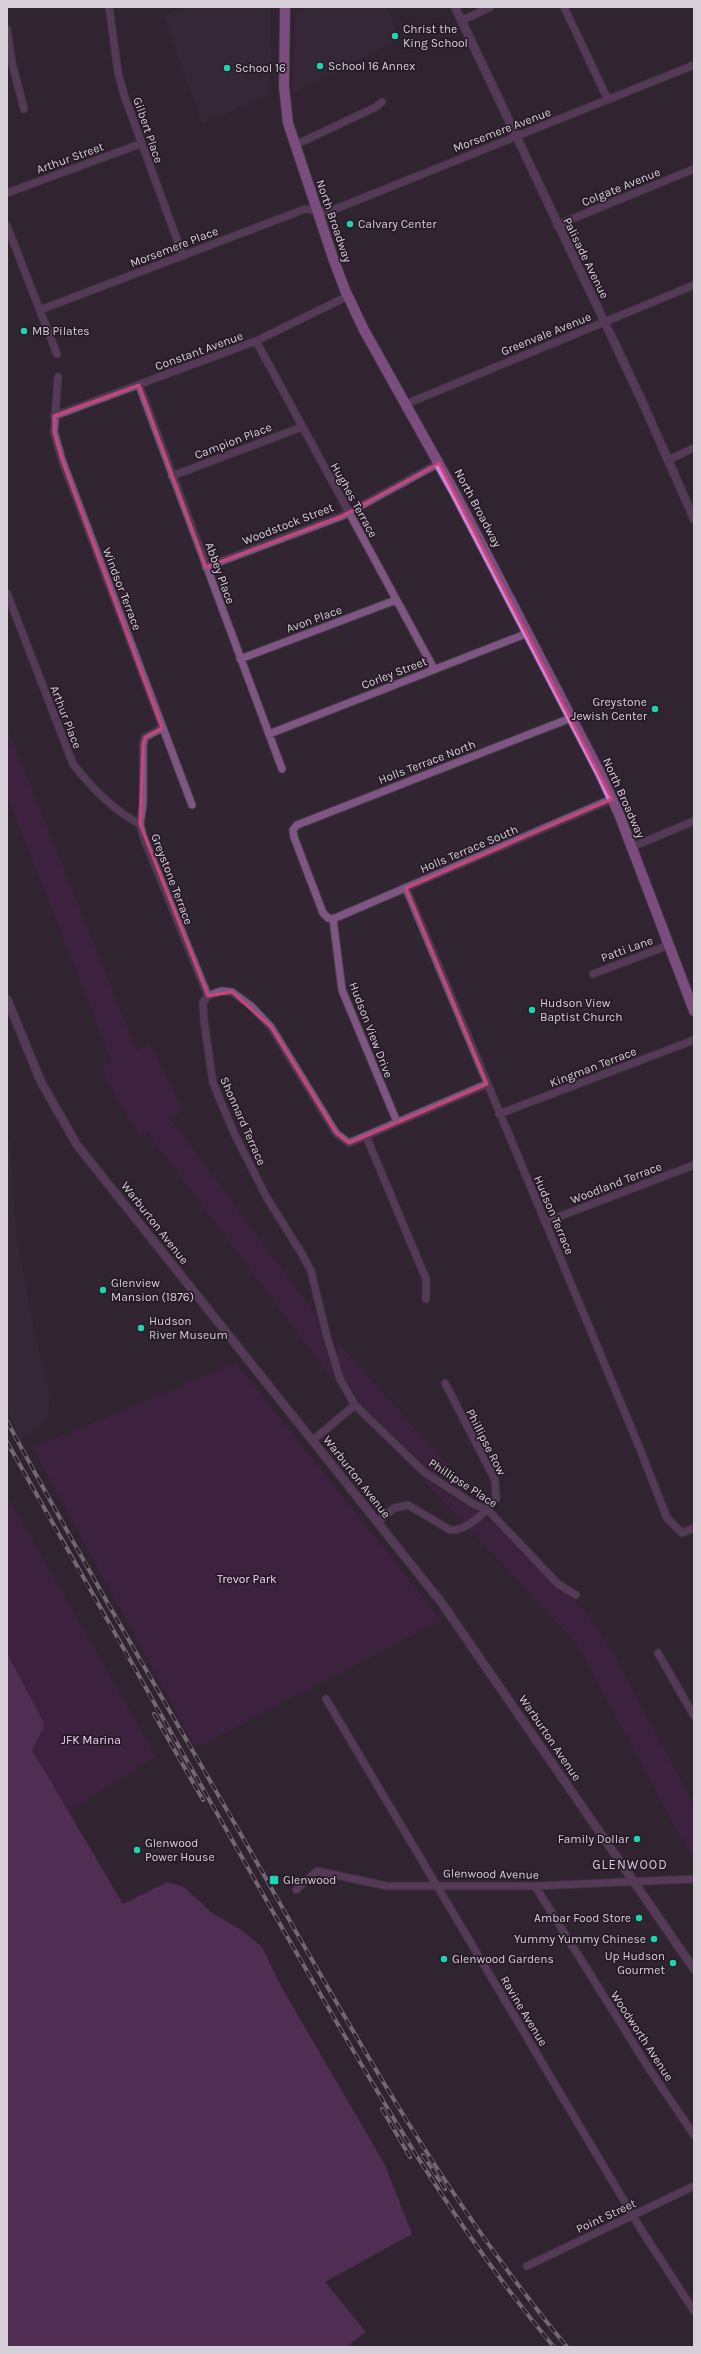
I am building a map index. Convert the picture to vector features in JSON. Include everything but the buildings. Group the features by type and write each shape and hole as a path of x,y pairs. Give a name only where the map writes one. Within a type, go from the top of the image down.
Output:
{"main road":[{"name":"North Broadway","path":"285,7 284,87 288,123 348,296 439,463 612,798 694,1011"}],"street":[{"name":"Gilbert Place","path":"109,7 118,72 140,144 183,256"},
{"name":"Palisade Avenue","path":"455,7 668,460 694,519"},
{"path":"461,20 490,7"},
{"path":"564,7 608,100"},
{"path":"7,29 12,63 24,110"},
{"name":"Morsemere Avenue","path":"317,210 328,212 694,65"},
{"path":"295,145 376,107 382,102"},
{"name":"Arthur Street","path":"7,193 140,144"},
{"name":"Colgate Avenue","path":"557,225 694,169"},
{"name":"Morsemere Place","path":"40,310 306,209 317,210"},
{"path":"7,226 57,354"},
{"name":"Greenvale Avenue","path":"406,404 565,337 604,323 694,285"},
{"name":"Constant Avenue","path":"54,416 256,341 348,296"},
{"name":"Hughes Terrace","path":"256,341 434,669"},
{"name":"Windsor Terrace","path":"58,377 54,432 62,460 192,805"},
{"name":"Abbey Place","path":"139,385 282,769"},
{"name":"Campion Place","path":"172,476 302,427"},
{"path":"668,460 694,448"},
{"name":"Woodstock Street","path":"206,567 348,512 439,463"},
{"name":"Arthur Place","path":"7,593 73,764 85,778 126,817 140,824"},
{"name":"Avon Place","path":"240,658 396,600"},
{"name":"Corley Street","path":"269,734 528,633"},
{"name":"Holls Terrace North","path":"334,919 328,918 323,913 294,837 293,830 297,825 306,820 571,718"},
{"name":"Greystone Terrace","path":"162,728 145,737 143,744 143,804 140,824 146,843 208,996"},
{"name":"Holls Terrace South","path":"334,919 612,798"},
{"path":"632,847 694,821"},
{"name":"Hudson Terrace","path":"406,888 640,1449 667,1518 682,1533 694,1528"},
{"name":"Hudson View Drive","path":"334,919 342,990 397,1122"},
{"name":"Patti Lane","path":"593,974 669,945"},
{"path":"208,996 221,991 232,992 239,995 279,1037 336,1133 349,1143 487,1084"},
{"name":"Shonnard Terrace","path":"208,996 204,1002 204,1021 213,1083 234,1133 267,1198 311,1271 335,1367 354,1405"},
{"name":"Warburton Avenue","path":"7,999 41,1082 57,1113 77,1145 446,1609 694,1970"},
{"name":"Kingman Terrace","path":"499,1114 694,1040"},
{"path":"366,1136 426,1279 426,1299"},
{"name":"Woodland Terrace","path":"545,1222 694,1165"},
{"name":"Phillipse Row","path":"445,1383 495,1480 496,1499 487,1509"},
{"path":"313,1440 354,1405"},
{"name":"Phillipse Place","path":"354,1405 424,1472 475,1505 487,1509 558,1584 576,1595"},
{"path":"377,1522 394,1508 408,1505 450,1530 457,1530 464,1527 487,1509"},
{"path":"658,1653 694,1716"},
{"name":"Ravine Avenue","path":"326,1699 633,2216 676,2286 694,2311"},
{"name":"Glenwood Avenue","path":"296,1890 317,1871 387,1886 436,1884 535,1886 694,1879"},
{"name":"Woodworth Avenue","path":"535,1886 648,2067 694,2135"},
{"name":"Point Street","path":"527,2266 694,2186"}],"highlighted area":[{"path":"139,385 206,567 342,516 439,463 612,799 406,888 487,1084 349,1143 336,1133 271,1027 232,992 208,996 183,939 140,824 143,744 145,737 162,728 62,460 54,432 54,416"}],"shaded area":[{"name":"School 16","path":"187,7 270,7 271,59 269,95 202,123 164,16"},
{"name":"School 16 Annex","path":"311,7 386,7 400,38 292,94 296,14"},
{"path":"7,1141 10,1141 16,1233 34,1330 50,1397 48,1416 38,1429 20,1439 7,1408"},
{"path":"7,1653 45,1725 32,1750 123,1904 167,1882 184,1887 212,1913 240,1929 262,1947 282,1988 385,2165 412,2234 325,2282 366,2332 346,2347 7,2347"}],"green space":[{"path":"7,728 136,1050 150,1044 183,1110 170,1119 314,1312 336,1384 148,1133 140,1136 108,1083 102,1067 112,1061 7,796"},
{"path":"337,1342 476,1497 428,1468 361,1404 338,1365"},
{"name":"Trevor Park","path":"236,1363 441,1620 196,1748 33,1448"},
{"path":"418,1474 500,1529 587,1614 613,1653 694,1806 694,1861 577,1644"},
{"name":"JFK Marina","path":"7,1496 156,1757 68,1811 32,1750 45,1725 7,1653"}],"railway":[{"path":"7,1421 66,1530 323,1980 398,2107 478,2230 521,2289 567,2347"},
{"path":"7,1442 277,1919 373,2085 406,2139 477,2246 514,2297 554,2347"},
{"path":"154,1714 203,1800"},
{"path":"382,2109 410,2157"},
{"path":"423,2155 445,2189"}],"place":[{"name":"Christ the King School","path":"395,36"},
{"name":"School 16 Annex","path":"320,66"},
{"name":"School 16","path":"227,68"},
{"name":"Calvary Center","path":"350,224"},
{"name":"MB Pilates","path":"24,331"},
{"name":"Greystone Jewish Center","path":"655,709"},
{"name":"Hudson View Baptist Church","path":"532,1010"},
{"name":"Glenview Mansion (1876)","path":"103,1290"},
{"name":"Hudson River Museum","path":"141,1328"},
{"name":"Family Dollar","path":"637,1839"},
{"name":"Glenwood Power House","path":"137,1850"},
{"name":"Glenwood","path":"274,1880"},
{"name":"Ambar Food Store","path":"639,1918"},
{"name":"Yummy Yummy Chinese","path":"654,1939"},
{"name":"Glenwood Gardens","path":"444,1959"},
{"name":"Up Hudson Gourmet","path":"673,1963"}],"district":[{"name":"GLENWOOD","path":"630,1864"}]}
